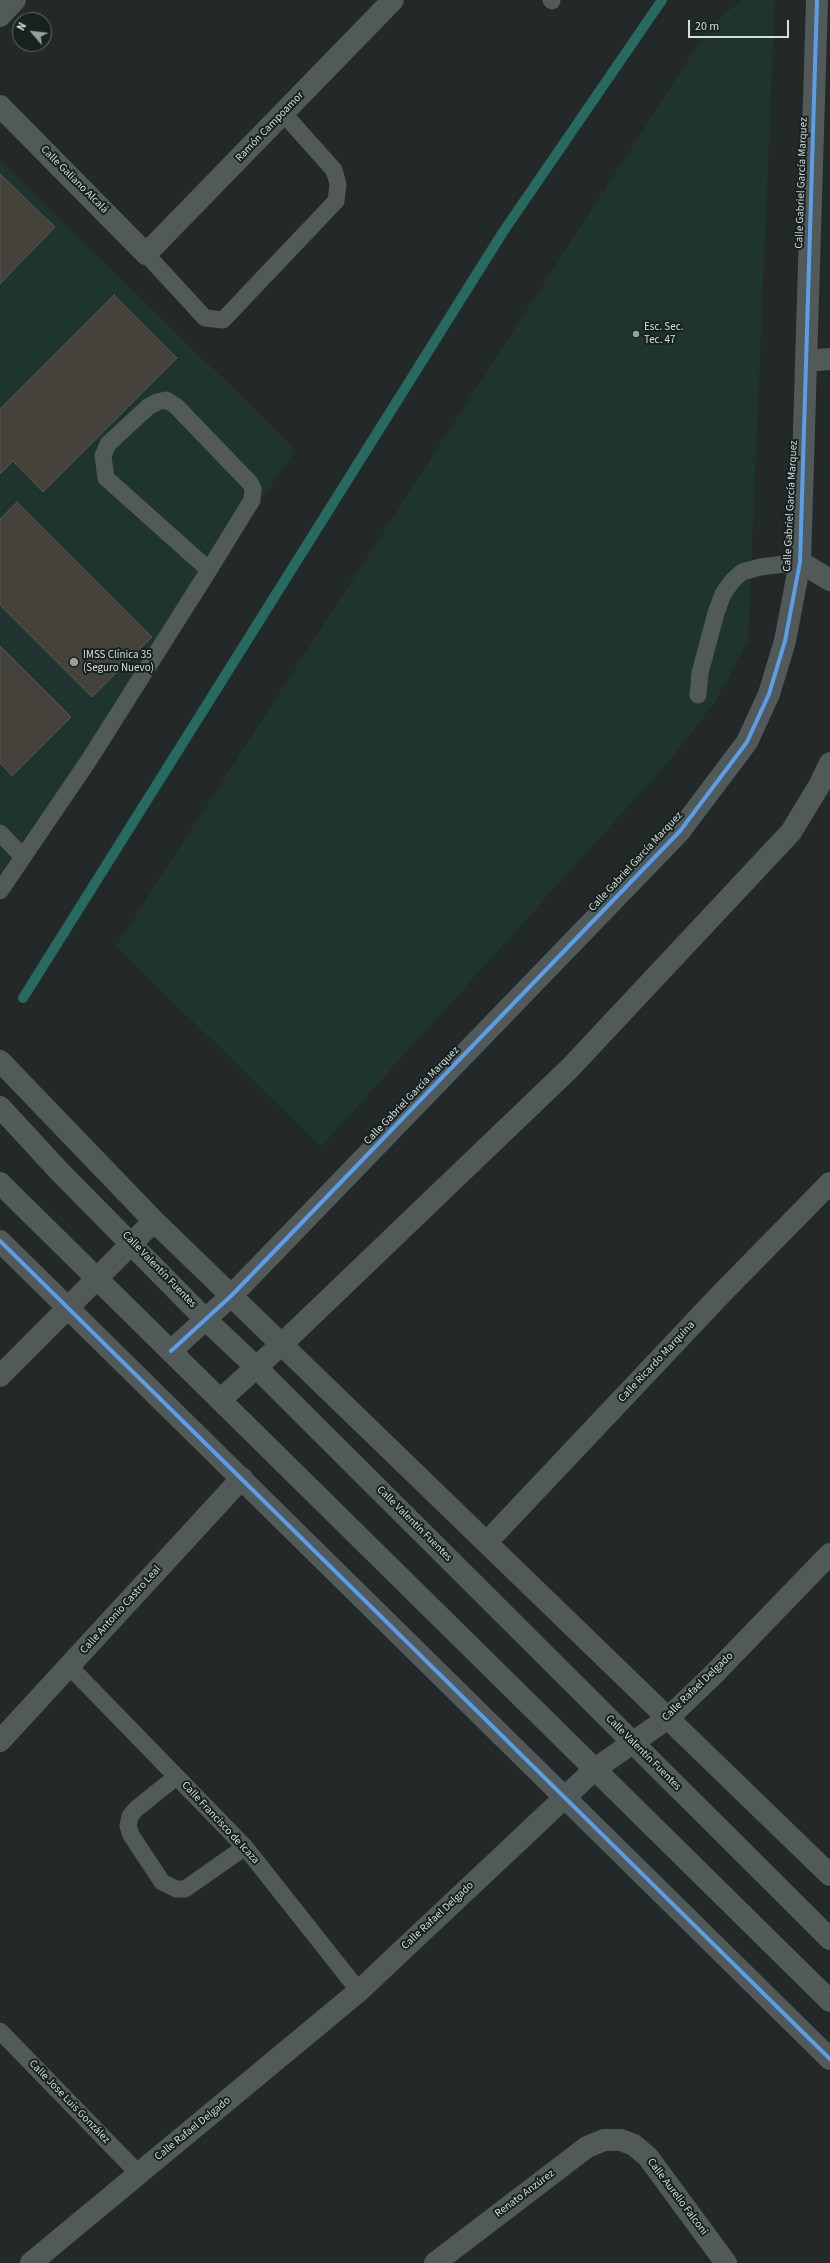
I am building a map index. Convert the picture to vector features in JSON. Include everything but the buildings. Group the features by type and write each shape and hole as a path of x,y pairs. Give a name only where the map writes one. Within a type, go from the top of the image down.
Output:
{"main road":[{"name":"Calle Valentín Fuentes","path":"0,1108 60,1172 133,1243 205,1318 830,1939"},
{"path":"0,1182 830,2001"}],"street":[{"path":"0,16 16,0"},
{"name":"Ramón Campoamor","path":"146,254 393,0"},
{"name":"Calle Gabriel García Marquez","path":"171,1351 205,1318 232,1295 680,832 747,742 769,694 785,641 800,562 817,0"},
{"name":"Calle Galiano Alcalá","path":"0,106 146,254"},
{"path":"806,361 830,360"},
{"path":"800,562 830,580"},
{"path":"220,1400 282,1344 576,1062 791,832 819,786 830,763"},
{"path":"6,1067 154,1221 830,1875"},
{"name":"Calle Ricardo Marquina","path":"487,1542 722,1293 830,1183"},
{"path":"0,1376 154,1221"},
{"path":"0,1241 830,2059"},
{"name":"Calle Antonio Castro Leal","path":"0,1741 242,1478"},
{"name":"Calle Rafael Delgado","path":"31,2263 359,1991 595,1769 631,1742 668,1718 712,1676 830,1554"},
{"name":"Renato Anzúrez","path":"436,2263 587,2147 604,2140 621,2140"},
{"name":"Calle Aurelio Falconi","path":"621,2140 634,2145 648,2157 726,2263"}],"lane":[{"path":"146,254 205,318 223,320 336,201 338,184 334,170 283,113"},
{"path":"0,891 88,760 209,570 252,500 253,489 250,483 176,406 166,400 157,402 148,407 108,444 103,456 106,478 209,570"},
{"path":"698,695 700,673 716,613 723,594 733,580 742,572 760,567 800,562"},
{"path":"0,833 23,857"},
{"name":"Calle Francisco de Icaza","path":"69,1666 245,1847 359,1991"},
{"path":"176,1777 130,1816 128,1826 131,1835 162,1882 168,1886 185,1889 245,1847"},
{"name":"Calle Jose Luis González","path":"0,2031 138,2173"}],"shaded area":[{"name":"Esc. Sec. Tec. 47","path":"742,0 775,0 748,641 714,704 670,760 321,1147 116,946 710,26"},
{"name":"IMSS Clínica 35 (Seguro Nuevo)","path":"0,160 296,450 0,874"}],"waterway":[{"path":"23,998 503,232 662,0"}],"cycle path":[{"path":"171,1351 232,1295 680,831 747,742 769,694 785,641 800,562 817,0"},
{"path":"0,1241 830,2059"}],"place":[{"name":"Esc. Sec. Tec. 47","path":"636,334"},
{"name":"IMSS Clínica 35 (Seguro Nuevo)","path":"74,662"}]}
